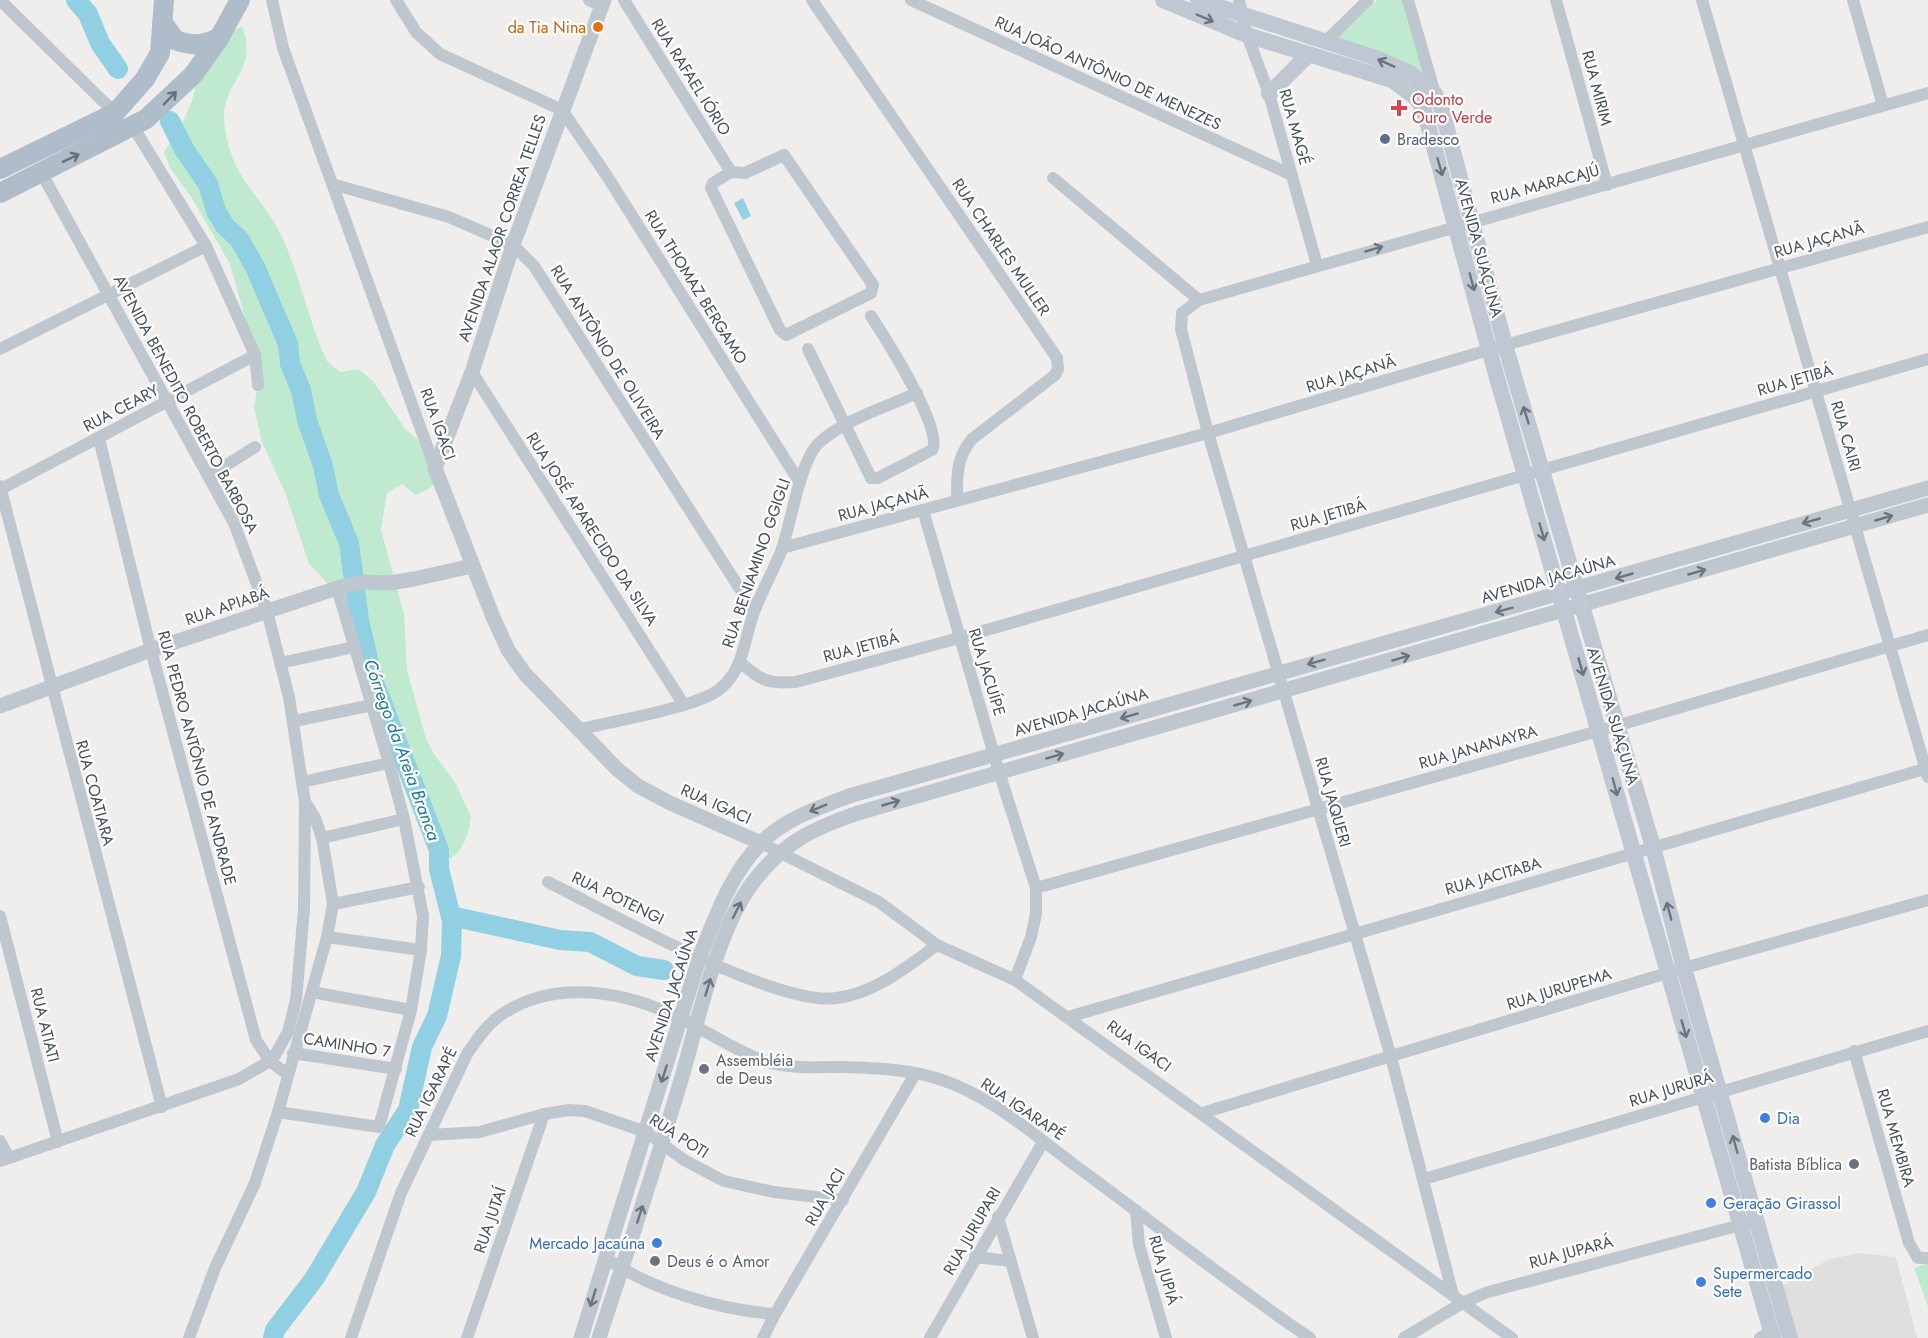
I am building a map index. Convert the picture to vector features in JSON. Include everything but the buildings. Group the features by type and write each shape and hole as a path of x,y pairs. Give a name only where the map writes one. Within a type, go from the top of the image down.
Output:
{"main road":[{"path":"0,170 116,113 145,79 160,53 164,0"},
{"path":"0,193 134,128 162,106 193,75 220,37 240,0"},
{"path":"1163,0 1247,35 1308,55 1269,94"},
{"path":"1198,0 1244,17 1376,58 1410,73 1435,94"},
{"path":"164,23 175,40 190,45 201,45 220,37"},
{"name":"AVENIDA SUAÇUNA","path":"1308,55 1392,80 1415,97 1425,110 1465,224"},
{"name":"AVENIDA SUAÇUNA","path":"1435,94 1441,107 1465,224 1497,348 1526,476 1571,600 1608,728 1634,853 1768,1336"},
{"path":"116,113 124,124 134,128"},
{"name":"AVENIDA SUAÇUNA","path":"1497,348 1544,471 1571,600"},
{"name":"AVENIDA SUAÇUNA","path":"1608,728 1653,847 1684,968 1790,1338"}],"street":[{"path":"0,0 116,113"},
{"name":"RUA IGACI","path":"272,0 283,48 435,468 472,566 508,650 525,674 617,769 638,786 670,803 781,851 879,902 937,945 1015,980 1512,1338"},
{"path":"396,0 416,32 440,54 562,110"},
{"name":"RUA RAFAEL IÓRIO","path":"624,0 731,172"},
{"name":"RUA CHARLES MULLER","path":"812,0 1057,358 1058,369 1054,375 972,439 964,449 957,467 957,500"},
{"name":"RUA JOÃO ANTÔNIO DE MENEZES","path":"911,0 1292,175"},
{"name":"RUA MAGÉ","path":"1239,0 1247,35 1269,94 1317,265"},
{"path":"1325,42 1368,0"},
{"path":"1408,0 1435,94"},
{"name":"RUA MIRIM","path":"1556,0 1607,184"},
{"name":"RUA CAIRI","path":"1702,0 1927,771"},
{"path":"1853,0 1883,105"},
{"name":"AVENIDA ALAOR CORREA TELLES","path":"435,468 472,372 513,245 598,2"},
{"name":"RUA MARACAJÚ","path":"1180,320 1186,308 1199,300 1928,93"},
{"name":"RUA THOMAZ BERGAMO","path":"562,110 607,176 800,483"},
{"path":"134,128 206,246 255,355 258,385"},
{"path":"783,155 786,156 872,280 871,293 792,333 783,334 711,190 713,183 731,172 745,173 783,155"},
{"name":"AVENIDA BENEDITO ROBERTO BARBOSA","path":"4,1160 239,1079 270,1061 288,1032 296,1000 304,909 305,802 294,721 267,611 234,523 41,172"},
{"path":"1053,178 1199,300"},
{"name":"RUA ANTÔNIO DE OLIVEIRA","path":"332,184 430,211 513,245 534,266 754,611"},
{"name":"RUA JAÇANÃ","path":"782,548 1208,434 1497,348 1928,227"},
{"path":"0,349 206,246"},
{"path":"808,350 867,475 878,478 934,447 935,440 917,393 871,316"},
{"name":"RUA JAQUERI","path":"1180,320 1208,434 1391,1057 1459,1298"},
{"name":"RUA CEARY","path":"0,487 99,439 255,355"},
{"name":"RUA JETIBÁ","path":"740,662 757,678 775,684 796,682 959,638 1544,471 1928,358"},
{"name":"RUA JOSÉ APARECIDO DA SILVA","path":"472,372 684,705"},
{"path":"844,426 917,393"},
{"name":"RUA BENIAMINO GGIGLI","path":"580,729 684,705 718,691 740,662 754,611 782,548 800,483 813,450 819,442 844,426"},
{"name":"RUA PEDRO ANTÔNIO DE ANDRADE","path":"99,439 151,651 256,1040 270,1061 287,1074"},
{"path":"209,476 255,447"},
{"name":"RUA COATIARA","path":"0,487 50,687 162,1107"},
{"name":"AVENIDA JACAÚNA","path":"599,1338 662,1144 715,964 734,914 750,886 794,840 822,825 999,772 1284,692 1850,510 1928,488"},
{"name":"AVENIDA JACAÚNA","path":"581,1338 700,956 718,911 761,843 800,816 849,796 1279,673 1571,600 1928,505"},
{"name":"RUA JACUÍPE","path":"923,510 999,772 1036,888 1036,914 1031,937 1015,980"},
{"name":"RUA APIABÁ","path":"0,706 151,651 339,588 363,582 390,583 472,566"},
{"path":"278,1112 379,1127 411,1010 421,950 423,916 404,819 339,588"},
{"name":"RUA JANANAYRA","path":"1036,888 1608,728 1928,635"},
{"path":"280,663 354,647"},
{"path":"294,721 373,705"},
{"path":"302,782 389,763"},
{"name":"RUA JACITABA","path":"1068,1017 1653,847 1927,771"},
{"name":"AVENIDA BENEDITO ROBERTO BARBOSA","path":"189,1338 215,1268 255,1183 278,1112 327,937 333,904 322,838 315,818 305,802"},
{"path":"322,838 404,819"},
{"name":"RUA POTENGI","path":"548,882 715,964 793,994 836,998 871,988 937,945"},
{"path":"333,904 418,887"},
{"name":"RUA JURUPEMA","path":"1202,1113 1684,968 1928,900"},
{"name":"RUA ATIATI","path":"0,916 58,1142"},
{"path":"327,937 421,950"},
{"path":"312,992 411,1010"},
{"name":"RUA IGARAPÉ","path":"351,1338 401,1193 466,1054 497,1018 523,1002 548,995 576,992 605,993 635,1000 682,1019 739,1051 767,1062 794,1067 883,1069 941,1079 965,1090 1043,1142 1304,1336"},
{"name":"RUA JURURÁ","path":"1424,1179 1928,1031"},
{"name":"RUA MEMBIRA","path":"1854,1051 1909,1243 1918,1258 1928,1258"},
{"name":"CAMINHO 7","path":"293,1053 396,1069"},
{"name":"RUA JACI","path":"764,1338 775,1314 915,1074"},
{"name":"RUA POTI","path":"429,1135 480,1132 544,1114 569,1110 585,1111 646,1132 705,1172 724,1181 774,1192 843,1200"},
{"name":"RUA JUTAÍ","path":"467,1338 544,1114"},
{"path":"0,1141 4,1160"},
{"name":"RUA JURUPARI","path":"930,1338 1043,1142"},
{"name":"RUA JUPIÁ","path":"1136,1210 1139,1245 1166,1338"},
{"path":"998,1217 1033,1338"},
{"name":"RUA JUPARÁ","path":"1404,1338 1459,1298 1756,1221"},
{"path":"975,1257 1011,1261"},
{"path":"606,1258 622,1270 641,1279 724,1307 775,1314"}],"shaded area":[{"path":"1861,1253 1896,1257 1917,1338 1798,1338 1783,1285 1830,1259"}],"green space":[{"path":"1377,0 1404,0 1428,76 1413,67 1335,39"},
{"path":"242,26 246,42 246,56 227,99 224,113 229,148 235,163 242,177 268,212 284,241 327,361 340,372 358,369 373,381 405,429 422,443 441,474 430,488 415,495 402,484 387,493 381,530 404,614 407,670 426,739 456,784 471,817 466,838 460,850 449,859 442,861 394,747 374,691 349,605 309,564 286,495 262,442 254,407 257,390 255,353 230,264 192,198 170,168 164,152 183,122 192,101 196,81 227,34"},
{"path":"1928,1263 1928,1307 1914,1268"}],"water":[{"path":"743,198 751,216 743,220 734,203"}],"waterway":[{"name":"Córrego da Areia Branca","path":"76,0 88,14 100,43 118,69"},
{"name":"Córrego da Areia Branca","path":"170,121 184,149 208,184 216,211 225,226 239,239 255,267 288,344 290,364 301,390 307,420 323,466 329,495 349,543 359,620 372,677 439,850 439,869 452,921 451,956 437,1016 422,1047 408,1110 385,1145 366,1192 314,1279 275,1330 273,1338"},
{"path":"451,916 560,940 590,942 637,966 664,970"}],"place":[{"name":"da Tia Nina","path":"598,27"},
{"name":"Odonto Ouro Verde","path":"1399,108"},
{"name":"Bradesco","path":"1385,139"},
{"name":"Assembléia de Deus","path":"704,1069"},
{"name":"Dia","path":"1765,1118"},
{"name":"Batista Bíblica","path":"1854,1164"},
{"name":"Geração Girassol","path":"1711,1203"},
{"name":"Mercado Jacaúna","path":"657,1243"},
{"name":"Deus é o Amor","path":"655,1261"},
{"name":"Supermercado Sete","path":"1701,1282"}]}
